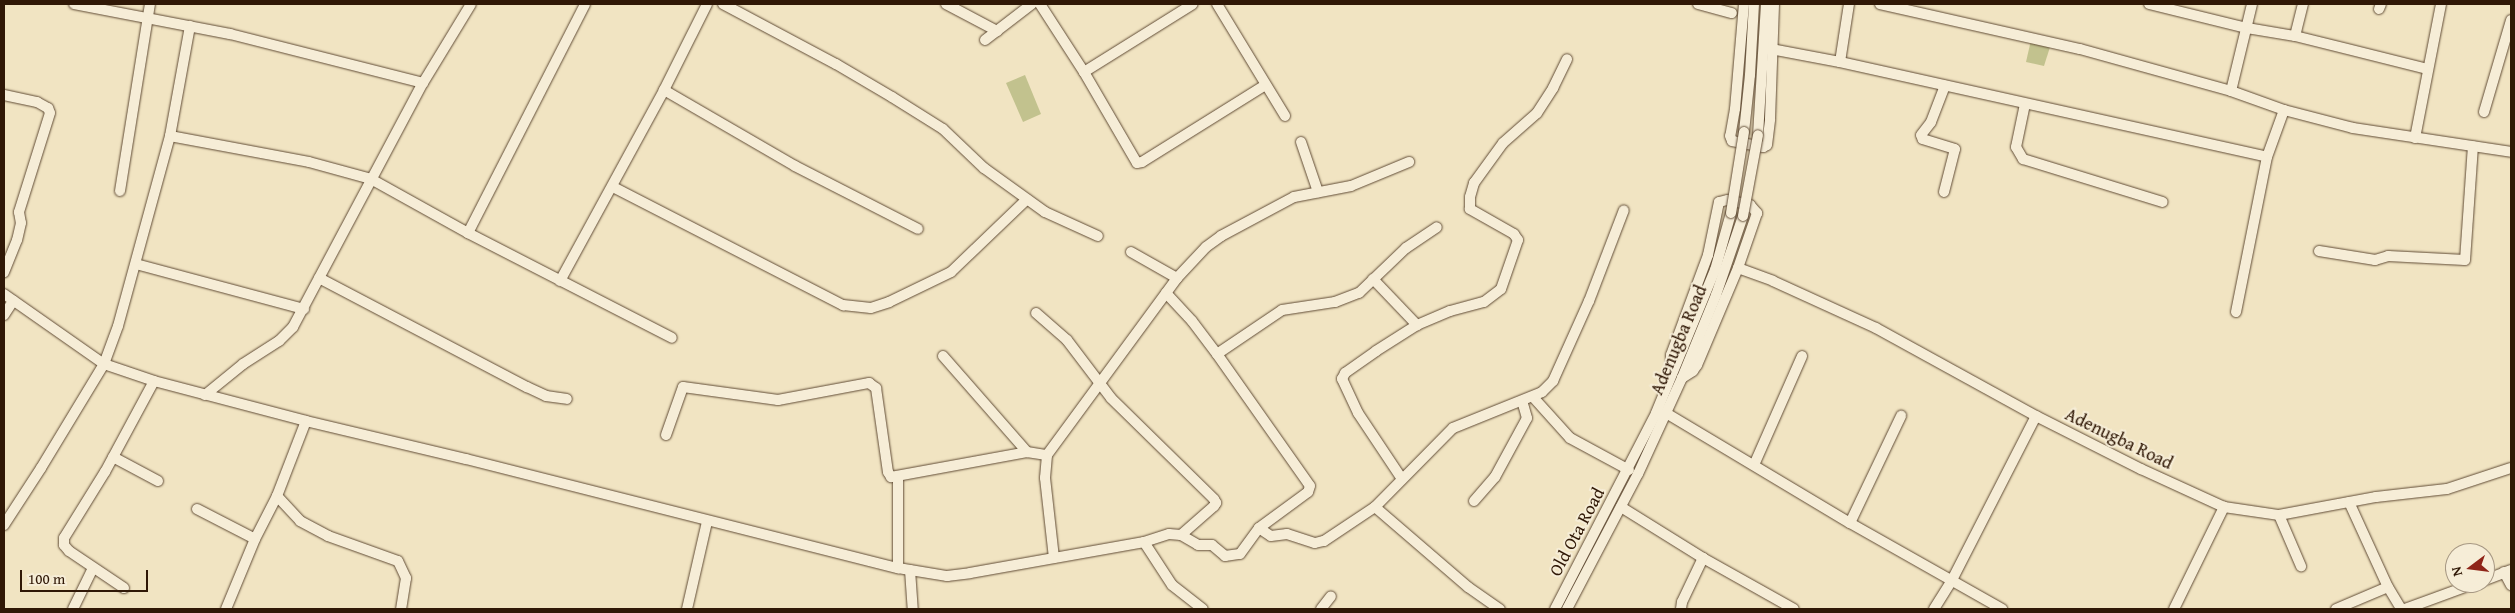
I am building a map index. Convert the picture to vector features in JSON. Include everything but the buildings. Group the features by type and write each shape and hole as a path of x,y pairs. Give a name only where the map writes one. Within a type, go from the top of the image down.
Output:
{"street":[{"path":"74,4 230,34 423,83"},
{"path":"120,191 150,4"},
{"path":"205,395 243,364 279,341 293,327 304,310 319,278 423,83 471,4"},
{"path":"468,232 585,4"},
{"path":"560,281 664,90 707,4"},
{"path":"723,4 836,64 942,129 984,168 1045,212 1098,236"},
{"path":"946,4 997,31"},
{"path":"985,40 1032,4"},
{"path":"1040,4 1084,72 1137,163 1142,162 1265,85"},
{"path":"1084,72 1194,4"},
{"path":"1217,4 1285,116"},
{"path":"1698,4 1732,13"},
{"path":"1744,4 1735,109 1730,136 1732,141 1763,147 1767,145 1774,4"},
{"name":"Adenugba Road","path":"1633,472 1672,369 1715,270 1731,213 1744,132 1750,75 1754,4"},
{"name":"Adenugba Road","path":"1633,472 1666,413 1682,378 1716,295 1743,216 1758,135 1766,4"},
{"path":"1840,62 1849,4"},
{"path":"1880,4 2080,49 2231,91 2284,110 2353,128 2511,152"},
{"path":"2149,4 2247,28 2295,36 2427,69"},
{"path":"2231,91 2252,4"},
{"path":"2295,36 2303,4"},
{"path":"2414,138 2442,4"},
{"path":"2484,112 2509,34 2511,20"},
{"path":"4,525 104,364 118,326 136,264 170,136 190,26"},
{"path":"1772,49 1840,62 2267,157"},
{"path":"1402,479 1358,413 1342,379 1345,373 1417,325 1450,311 1484,302 1501,289 1518,240 1514,234 1470,209 1468,204 1470,197 1474,184 1503,143 1537,113 1553,88 1567,59"},
{"path":"1944,192 1955,149 1923,139 1921,135 1931,122 1945,86"},
{"path":"664,90 794,166 918,229"},
{"path":"4,96 37,102 48,108 50,113 19,212 21,223 17,240 4,274"},
{"path":"2025,104 2016,147 2023,160 2164,202"},
{"path":"2236,312 2267,157 2284,110"},
{"path":"170,136 309,162 371,179 560,281 672,338"},
{"path":"1301,142 1318,192"},
{"path":"2318,251 2375,260 2388,256 2465,260 2473,146"},
{"path":"1054,558 1045,478 1047,455 1177,278 1206,247 1221,236 1294,196 1352,186 1408,162"},
{"path":"612,187 843,305 871,308 889,302 951,272 1027,199"},
{"path":"1672,369 1671,354 1708,255 1719,202 1722,200 1750,206 1757,213 1738,268 1697,365 1693,371 1682,378"},
{"path":"1259,528 1271,536 1287,534 1315,543 1324,541 1375,506 1453,428 1533,397 1553,381 1589,301 1624,210"},
{"path":"1217,354 1282,310 1336,302 1359,293 1406,248 1437,227"},
{"path":"1131,252 1177,278"},
{"path":"136,264 304,310"},
{"name":"Adenugba Road","path":"1738,268 1773,281 1876,328 2036,416 2140,469 2224,507 2279,515 2349,502 2447,489 2511,468"},
{"path":"319,278 527,387 546,396 567,399"},
{"path":"1373,279 1417,325"},
{"path":"4,294 104,364 154,381 306,421 466,459 707,522 898,568 947,576 1020,566 1144,542 1169,534 1181,535 1198,545 1212,545 1225,556 1236,556 1240,554 1259,528 1308,492 1310,486 1217,354 1192,321 1166,293"},
{"path":"4,315 13,301"},
{"path":"1036,313 1067,340 1111,398 1214,499 1216,503 1214,506 1181,535"},
{"path":"943,356 1027,452"},
{"path":"1754,465 1802,356"},
{"path":"124,588 69,551 64,545 64,538 113,457 154,381"},
{"path":"666,435 683,386 778,400 869,383 876,388 889,475 898,476 1027,452 1047,455"},
{"path":"1533,397 1547,415 1570,438 1633,472"},
{"path":"1474,501 1495,477 1527,418 1522,401"},
{"path":"1666,413 1850,524 2002,609"},
{"path":"1850,524 1901,416"},
{"path":"1934,609 1951,582 2036,416"},
{"path":"226,609 255,539 277,496 306,421"},
{"path":"113,457 158,481"},
{"name":"Old Ota Road","path":"1567,609 1620,507 1633,472"},
{"name":"Old Ota Road","path":"1555,609 1633,472"},
{"path":"898,476 898,568"},
{"path":"277,496 300,521 328,536 398,561 406,578 401,609"},
{"path":"2349,502 2388,587 2403,609 2448,593"},
{"path":"1375,506 1468,587 1500,609"},
{"path":"1620,507 1703,558 1794,609"},
{"path":"2174,609 2224,507"},
{"path":"197,509 255,539"},
{"path":"2279,515 2301,566"},
{"path":"687,609 707,522"},
{"path":"1144,542 1172,585 1203,609"},
{"path":"1681,609 1682,602 1703,558"},
{"path":"73,609 94,568"},
{"path":"910,570 913,609"},
{"path":"2495,576 2508,571 2511,585"},
{"path":"2336,609 2388,587"},
{"path":"1321,609 1331,596"}],"green space":[{"path":"2031,40 2050,47 2044,66 2026,62"},
{"path":"1025,75 1041,114 1023,122 1006,83"}]}
